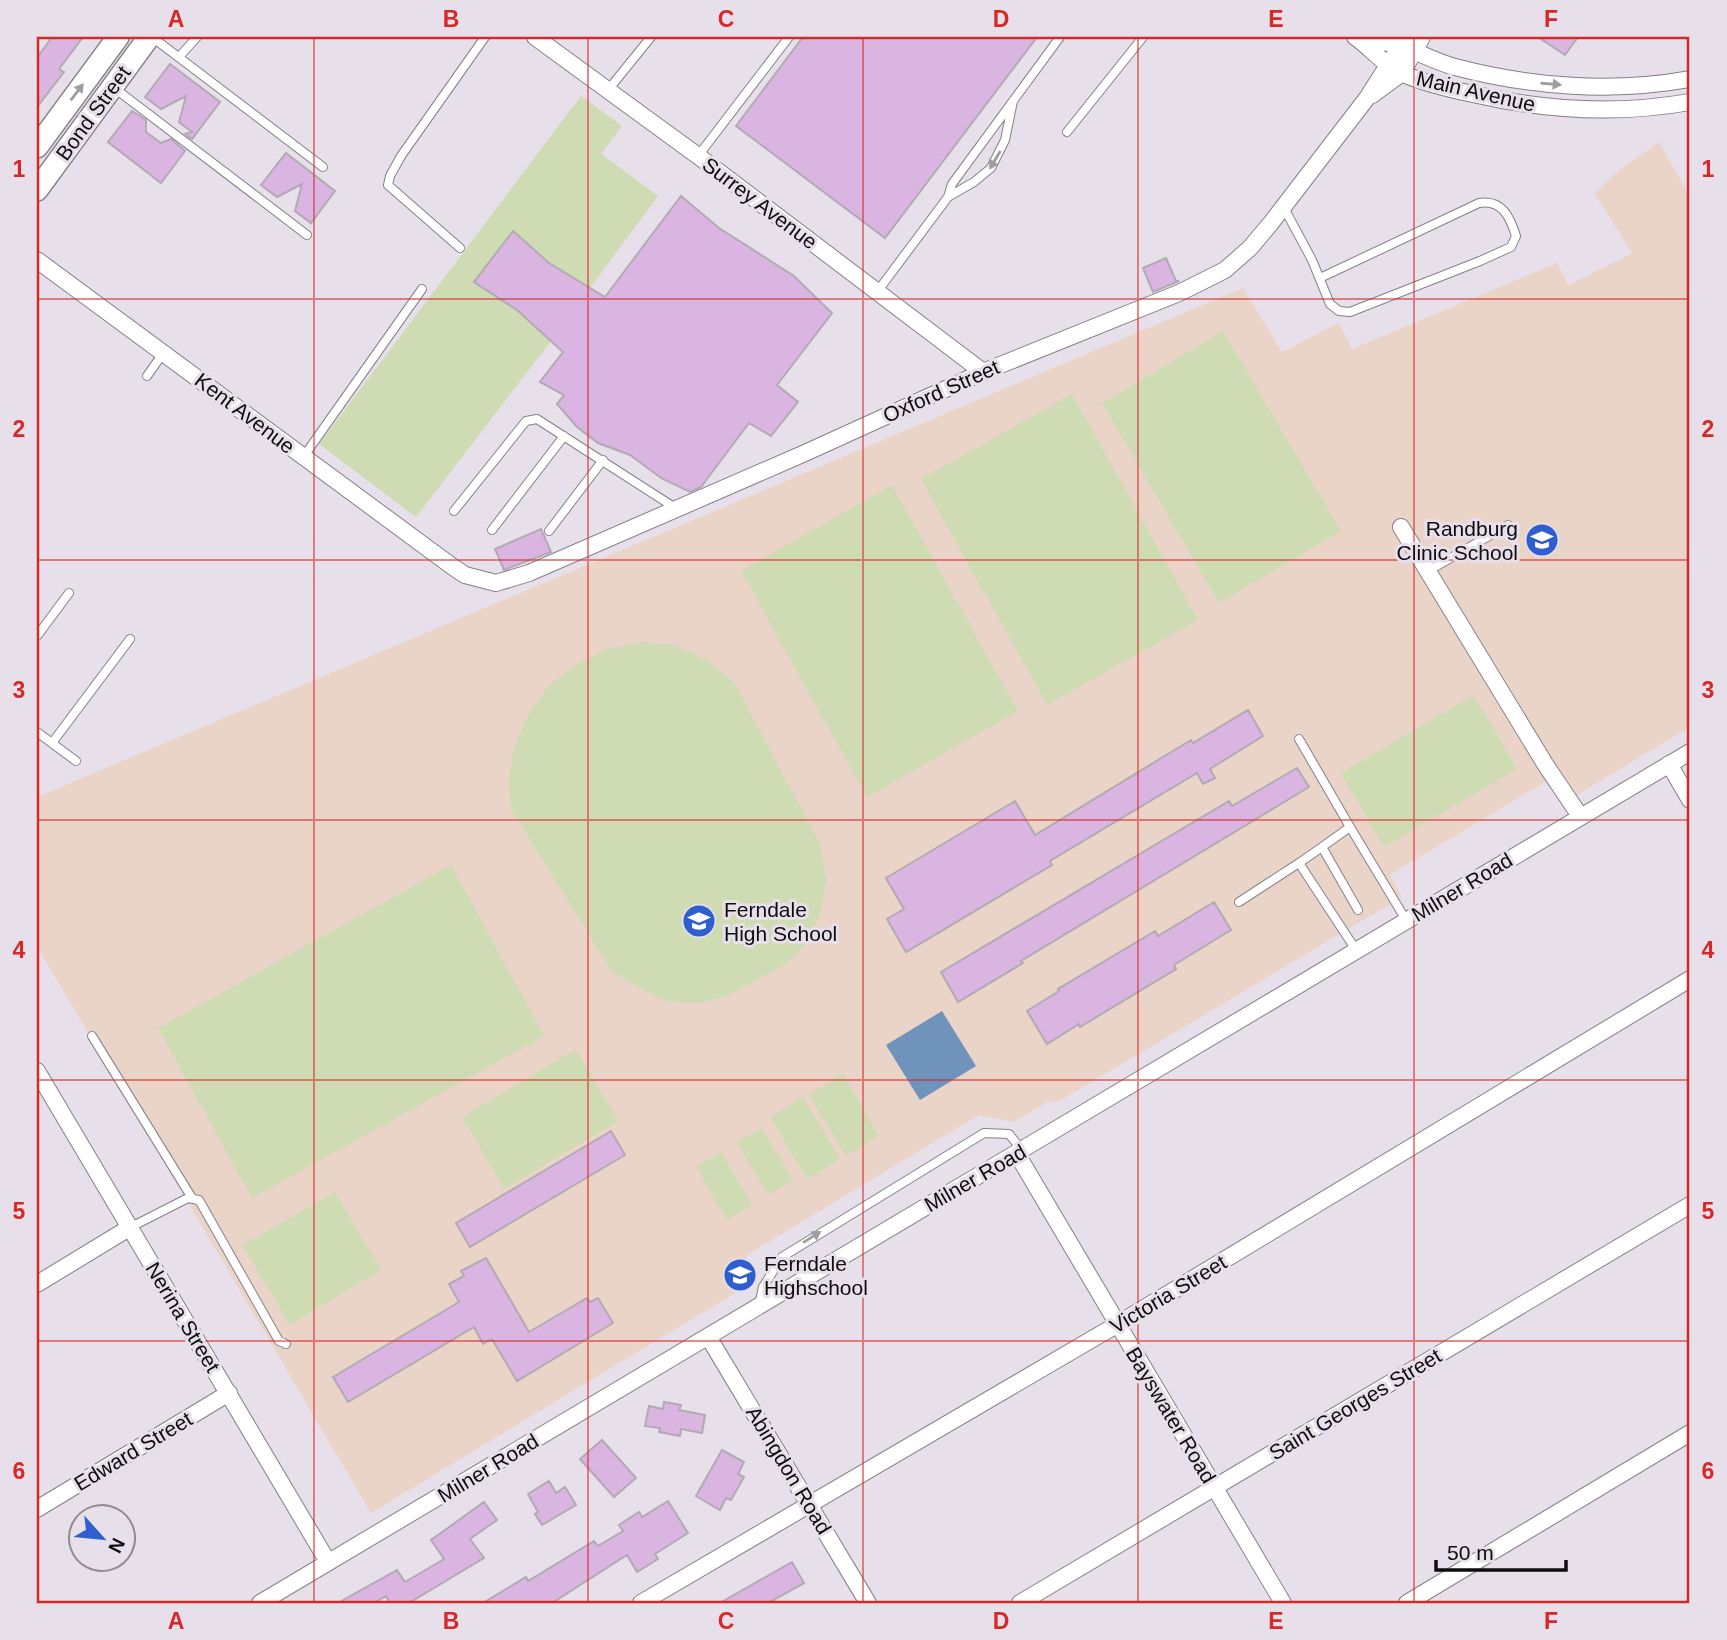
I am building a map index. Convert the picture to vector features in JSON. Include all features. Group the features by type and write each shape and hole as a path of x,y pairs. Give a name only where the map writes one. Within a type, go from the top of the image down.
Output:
{"street":[{"name":"Bond Street","path":"37,146 118,37"},
{"name":"Bond Street","path":"37,190 151,37"},
{"name":"Surrey Avenue","path":"535,37 698,156 983,372"},
{"name":"Oxford Street","path":"453,568 465,575 496,583 529,573 983,372 1180,293 1225,270 1250,248 1367,98 1387,65 1406,45 1422,37"},
{"name":"Main Avenue","path":"1356,38 1406,45 1453,66 1513,80 1581,86 1653,85 1690,79"},
{"name":"Main Avenue","path":"1356,38 1387,65 1402,73 1454,90 1532,106 1612,110 1690,102"},
{"name":"Oxford Street","path":"1367,98 1402,73 1406,45"},
{"name":"Kent Avenue","path":"37,260 453,568"},
{"path":"1401,527 1538,753 1580,816"},
{"name":"Milner Road","path":"260,1603 1690,752"},
{"path":"1669,764 1690,800"},
{"name":"Victoria Street","path":"641,1603 1118,1324 1690,979"},
{"name":"Nerina Street","path":"37,1071 328,1562"},
{"name":"Bayswater Road","path":"1019,1152 1283,1603"},
{"name":"Saint Georges Street","path":"1020,1603 1690,1205"},
{"path":"37,1284 129,1228"},
{"name":"Abingdon Road","path":"709,1338 868,1603"},
{"name":"Edward Street","path":"37,1509 229,1394"},
{"path":"1407,1603 1690,1433"}],"lane":[{"path":"151,37 323,167"},
{"path":"179,57 197,37"},
{"path":"460,247 388,185 401,156 485,37"},
{"path":"608,90 651,37"},
{"path":"698,156 789,37"},
{"path":"948,197 951,184 1060,37"},
{"path":"1067,131 1143,37"},
{"path":"113,88 307,235"},
{"path":"877,292 948,197 974,182 991,168 1005,140 1013,102"},
{"path":"1283,206 1330,303 1339,311 1350,312 1480,261 1511,247 1516,236 1502,207 1488,201 1320,278"},
{"path":"304,456 422,289"},
{"path":"147,376 163,352"},
{"path":"454,510 526,421 537,419 677,509"},
{"path":"492,530 564,436"},
{"path":"549,531 603,460"},
{"path":"1428,571 1508,526"},
{"path":"37,636 69,593"},
{"path":"52,743 130,639"},
{"path":"37,732 76,761"},
{"path":"1299,739 1406,920"},
{"path":"1239,902 1350,827"},
{"path":"1322,847 1358,910"},
{"path":"1299,863 1356,950"},
{"path":"92,1036 192,1198"},
{"path":"758,1308 763,1287 782,1257 938,1160 984,1133 1009,1134 1019,1152"},
{"path":"129,1228 192,1198 200,1200 279,1341 286,1345"}],"shaded area":[{"name":"Ferndale High School","path":"1659,142 1690,197 1690,727 1577,795 1562,772 1390,875 1402,897 1056,1103 1049,1101 1014,1122 979,1115 747,1255 742,1289 371,1513 37,946 37,797 1243,288 1282,352 1339,323 1352,349 1557,263 1568,285 1632,253 1595,194 1618,171"}],"green space":[{"path":"581,96 622,126 601,154 658,196 590,288 530,247 475,282 517,310 551,341 416,517 319,444"},
{"path":"1223,331 1341,531 1219,603 1102,403"},
{"path":"1072,394 1198,620 1047,705 921,479"},
{"path":"892,485 1018,711 867,797 741,571"},
{"path":"641,642 675,645 708,661 734,682 821,846 826,879 822,906 813,932 799,952 781,967 729,995 700,1003 671,1002 612,972 511,809 509,779 514,748 529,714 549,685 578,663 607,649"},
{"path":"1474,695 1517,769 1384,847 1341,773"},
{"path":"451,865 544,1036 252,1198 158,1028"},
{"path":"576,1049 618,1121 504,1189 462,1117"},
{"path":"843,1074 879,1136 846,1156 809,1095"},
{"path":"803,1097 840,1159 807,1179 770,1117"},
{"path":"762,1128 793,1181 768,1195 737,1142"},
{"path":"721,1152 752,1205 727,1220 696,1167"},
{"path":"335,1192 381,1270 290,1325 242,1245"}],"water":[{"path":"942,1011 976,1066 920,1100 886,1045"}],"building":[{"path":"52,37 83,37 59,69 64,72 37,107 37,58"},
{"path":"803,37 1037,37 885,238 736,126"},
{"path":"1538,37 1578,37 1565,55"},
{"path":"170,64 220,102 192,139 185,134 192,132 179,122 186,96 161,109 145,97"},
{"path":"132,111 146,120 146,132 161,143 171,139 185,151 161,183 108,142"},
{"path":"286,153 335,191 311,223 295,211 302,184 277,197 261,185"},
{"path":"681,196 719,228 794,276 832,313 777,385 798,402 771,436 749,423 701,487 690,492 661,478 630,455 598,443 577,427 557,404 564,395 540,382 563,352 517,310 474,282 513,231 549,263 605,297"},
{"path":"1166,258 1176,281 1179,281 1153,292 1143,268"},
{"path":"541,529 551,552 504,570 495,549"},
{"path":"1248,710 1263,736 1210,769 1215,778 1203,784 1197,773 1050,861 1052,865 906,952 887,919 904,909 886,878 1015,801 1035,835 1191,740 1193,743"},
{"path":"1297,768 1309,787 958,1002 941,972 1229,801 1232,806"},
{"path":"1214,902 1231,930 1174,965 1176,969 1047,1044 1027,1011 1059,991 1058,989 1155,931 1158,936"},
{"path":"611,1131 625,1155 470,1247 456,1223"},
{"path":"486,1258 529,1332 587,1298 590,1302 598,1298 613,1323 517,1381 492,1339 483,1344 474,1327 348,1402 333,1377 459,1302 449,1284 464,1276 461,1271"},
{"path":"664,1402 681,1405 679,1410 705,1415 702,1433 681,1429 680,1436 659,1432 660,1428 645,1426 649,1406 663,1409"},
{"path":"602,1440 636,1478 614,1497 580,1459"},
{"path":"722,1450 744,1462 738,1474 744,1477 731,1500 726,1498 720,1510 696,1496"},
{"path":"549,1481 556,1493 565,1487 576,1505 542,1525 528,1494"},
{"path":"668,1501 688,1533 655,1554 658,1559 637,1572 627,1555 552,1603 483,1603 526,1577 528,1581 594,1541 598,1546 623,1531 619,1525 639,1512 642,1517"},
{"path":"484,1502 497,1520 470,1539 484,1558 409,1603 390,1603 386,1596 374,1603 338,1603 397,1570 405,1582 444,1559 431,1540"},
{"path":"792,1562 804,1583 768,1603 720,1603"}],"place":[{"name":"Randburg Clinic School","path":"1542,540"},
{"name":"Ferndale High School","path":"699,921"},
{"name":"Ferndale Highschool","path":"740,1275"}]}
